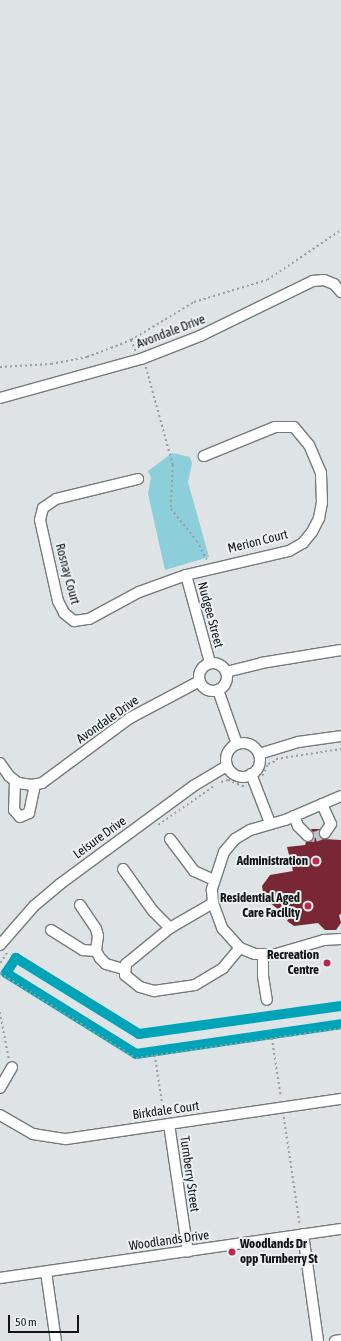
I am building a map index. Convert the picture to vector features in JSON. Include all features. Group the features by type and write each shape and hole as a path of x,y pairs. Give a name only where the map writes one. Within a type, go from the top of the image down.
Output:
{"street":[{"name":"Avondale Drive","path":"0,398 141,359 200,336 313,281 324,280 334,284 341,292"},
{"name":"Merion Court","path":"186,574 210,567 289,550 303,543 319,518 323,487 321,472 309,445 299,431 289,425 275,427 204,456"},
{"name":"Rosnay Court","path":"138,479 56,499 43,508 40,520 60,608 68,618 82,621 139,592 186,574"},
{"name":"Nudgee Street","path":"186,574 210,663"},
{"path":"226,672 260,663 341,650"},
{"path":"210,663 218,664 226,672 225,684 218,690 209,690 200,681 201,670 210,663"},
{"name":"Avondale Drive","path":"35,785 45,781 150,706 200,681"},
{"path":"218,690 237,744"},
{"path":"259,754 298,742 341,736"},
{"path":"237,744 252,745 259,754 258,766 251,774 240,776 227,766 227,753 237,744"},
{"path":"0,763 15,782 14,812 20,817 29,813 35,785 15,782"},
{"name":"Leisure Drive","path":"0,945 34,906 60,884 195,785 227,766"},
{"path":"251,774 270,823"},
{"path":"341,796 294,816 250,830 235,839 224,852 214,880 213,903 222,928 240,948 263,956 324,940 341,939"},
{"path":"14,798 32,800"},
{"path":"322,804 331,824 325,833"},
{"path":"294,816 298,826 308,836"},
{"path":"170,839 194,871 214,880"},
{"path":"123,869 153,911 170,928"},
{"path":"213,903 170,928 126,964 124,969 125,975 140,987 154,991 195,985 214,976 240,948"},
{"path":"80,906 96,929 98,936 96,951 106,964 124,969"},
{"path":"51,930 83,950 96,951"},
{"path":"263,956 263,976 267,1000"},
{"path":"0,1088 12,1067"},
{"name":"Birkdale Court","path":"0,1115 33,1134 51,1138 66,1139 341,1099"},
{"name":"Turnberry Street","path":"167,1124 188,1252"},
{"name":"Woodlands Drive","path":"0,1278 188,1252 341,1228"},
{"path":"302,1234 318,1341"},
{"path":"46,1272 56,1341"},
{"path":"335,1341 341,1340"}],"path":[{"path":"0,367 52,364 87,357 131,340 194,302 267,280 341,230"},
{"path":"131,340 145,364 173,465 171,509 197,541 210,567"},
{"path":"262,778 268,764 276,761 341,749"},
{"path":"273,750 276,761"},
{"path":"154,828 219,782 228,780 247,788"},
{"path":"0,963 10,948"},
{"path":"0,973 134,1057 341,1028"},
{"path":"0,1012 7,1055 12,1067"},
{"path":"272,1038 302,1234"},
{"path":"155,1055 167,1124"}],"shaded area":[{"path":"172,453 190,457 192,463 188,482 209,557 165,570 148,494 151,477 148,471"}],"building":[{"path":"311,829 320,829 319,836 324,839 341,840 341,914 339,915 341,923 336,930 325,930 318,923 294,926 287,921 289,918 264,898 262,886 270,875 293,871 287,847 305,845 306,842 312,841 314,835"}],"waterway":[{"path":"341,1006 139,1034 16,958 6,973 136,1054 341,1024"}],"tunnel":[{"path":"308,836 315,837 325,833"}],"place":[{"name":"Administration","path":"316,861"},
{"name":"Residential Aged Care Facility","path":"308,906"},
{"name":"Recreation Centre","path":"327,963"},
{"name":"Woodlands Dr opp Turnberry St","path":"232,1252"}]}
